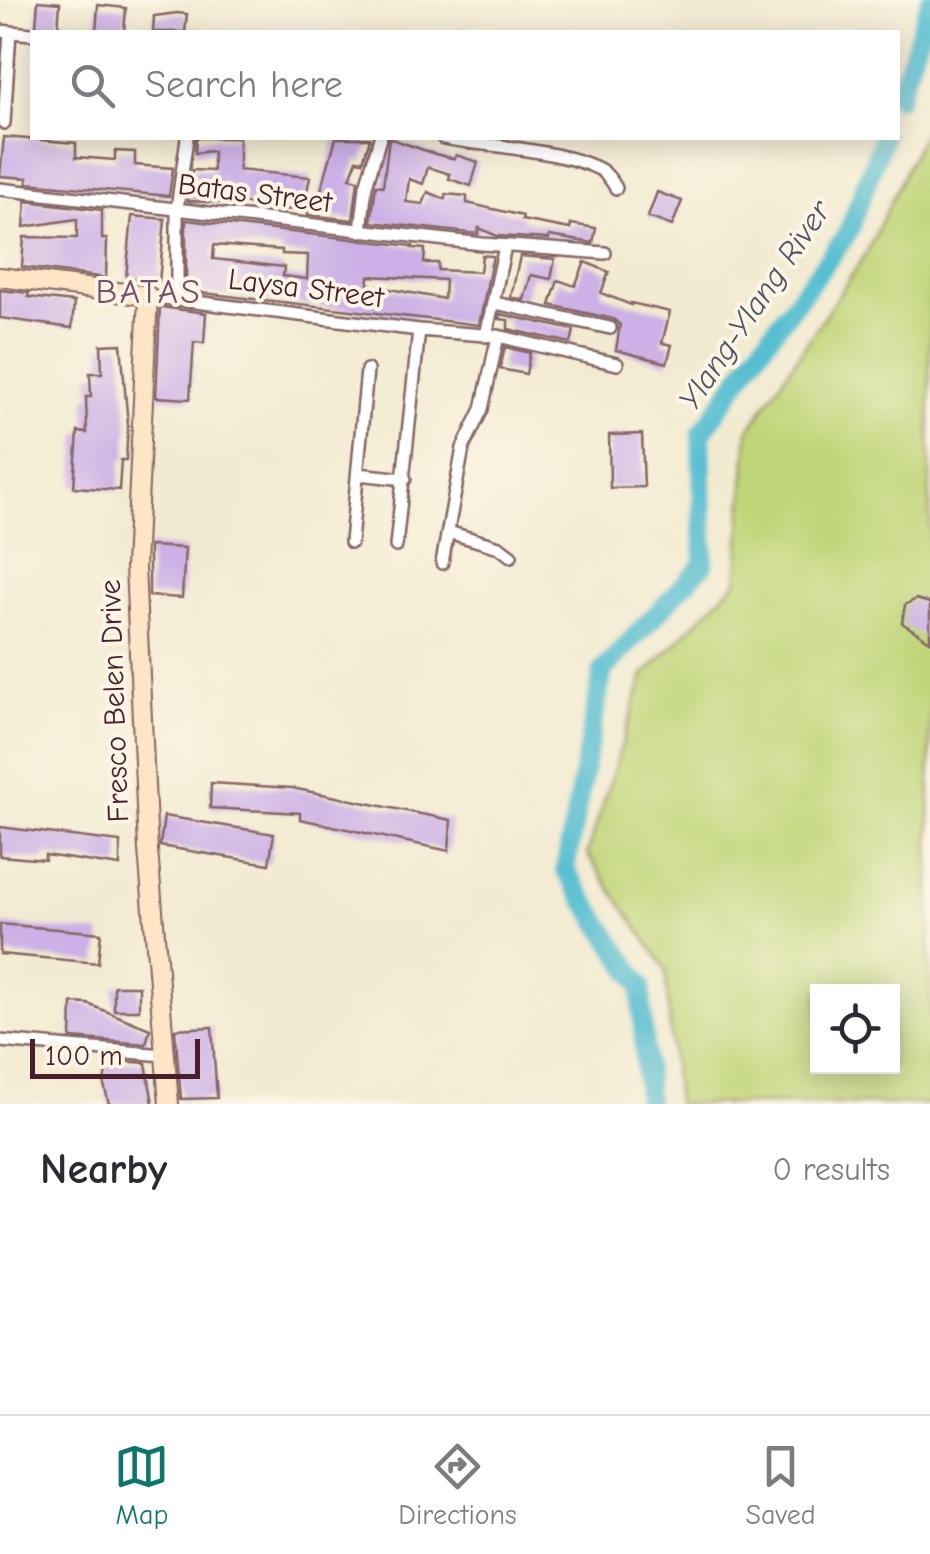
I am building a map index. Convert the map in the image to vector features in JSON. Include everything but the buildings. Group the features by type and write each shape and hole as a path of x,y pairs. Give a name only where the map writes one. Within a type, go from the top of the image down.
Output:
{"street":[{"path":"4,123 5,32 30,34"},
{"path":"176,300 177,209 187,140"},
{"path":"361,231 366,186 379,140"},
{"path":"455,140 555,156 592,167 604,172 616,188"},
{"name":"Batas Street","path":"0,189 361,231 605,253"},
{"path":"442,563 463,448 482,408 505,246"},
{"name":"Laysa Street","path":"0,278 492,336 618,364"},
{"name":"Fresco Belen Drive","path":"148,296 136,567 148,850 169,1104"},
{"path":"495,303 610,328"},
{"path":"396,546 419,330"},
{"path":"351,542 368,370"},
{"path":"358,474 405,479"},
{"path":"448,532 498,547 511,556"},
{"path":"0,1041 164,1054"}],"green space":[{"path":"930,118 930,1104 676,1104 665,968 587,854 644,675 737,581 748,431 867,252"}],"waterway":[{"name":"Ylang-Ylang River","path":"900,91 930,1"},
{"name":"Ylang-Ylang River","path":"647,1104 641,986 565,870 603,670 704,564 701,434 848,233 882,140"}],"district":[{"name":"BATAS","path":"149,291"}]}
